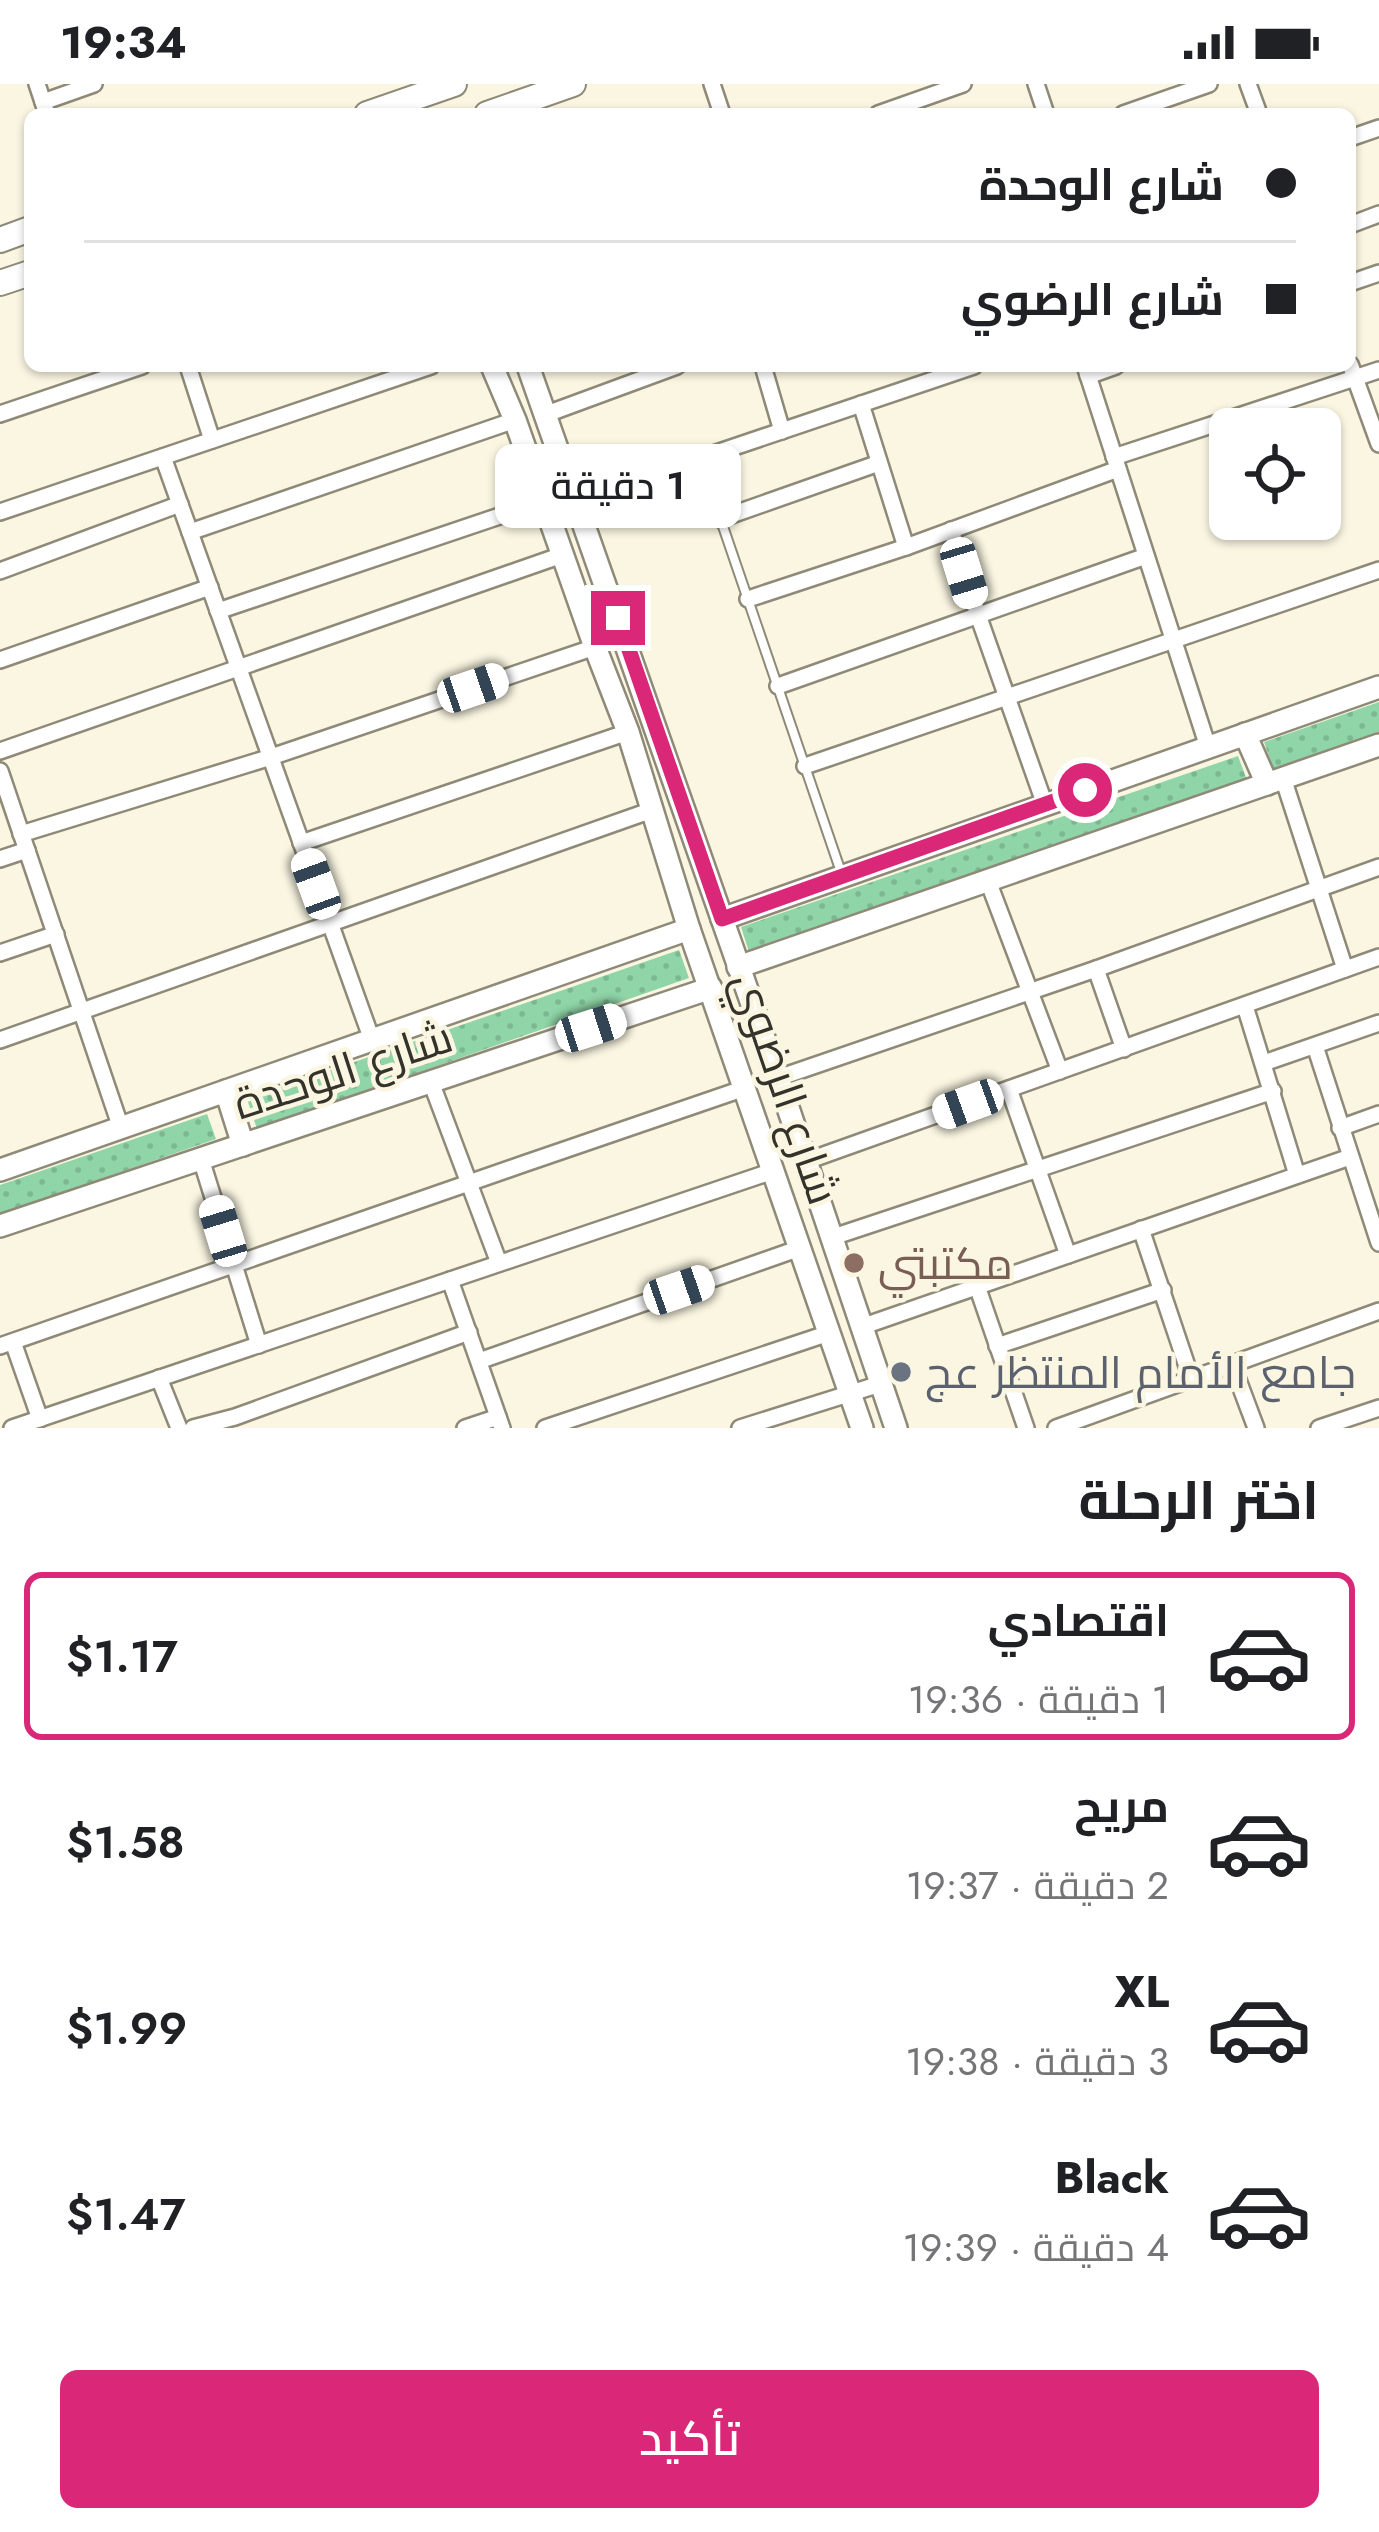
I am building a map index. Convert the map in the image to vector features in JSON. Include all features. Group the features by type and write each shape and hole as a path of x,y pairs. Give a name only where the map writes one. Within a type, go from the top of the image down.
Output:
{"main road":[{"path":"397,93 454,84"},
{"path":"504,108 573,84"}],"street":[{"path":"37,84 45,108 94,84"},
{"path":"895,108 963,84"},
{"path":"1140,108 1210,84"},
{"path":"0,414 124,372"},
{"path":"190,372 212,440"},
{"path":"0,512 413,372"},
{"name":"شارع الرضوي","path":"495,372 628,732 689,929 862,1428"},
{"name":"شارع الرضوي","path":"530,372 896,1428"},
{"path":"544,415 660,372"},
{"path":"766,372 782,431"},
{"path":"577,500 956,372"},
{"path":"1086,372 1208,747"},
{"path":"748,599 906,547 1350,372"},
{"path":"1353,372 1379,444"},
{"path":"861,404 906,547"},
{"path":"190,532 515,420"},
{"path":"163,457 372,1040"},
{"path":"721,519 879,463"},
{"path":"218,611 544,501"},
{"path":"0,571 180,504"},
{"path":"951,530 1045,805"},
{"path":"0,751 562,555"},
{"path":"778,686 1146,556"},
{"path":"805,766 1379,570"},
{"path":"573,586 603,575"},
{"path":"0,660 210,587"},
{"path":"0,860 24,842 595,646"},
{"path":"722,919 1379,687"},
{"path":"302,843 628,732"},
{"path":"1245,734 1275,781 1346,969"},
{"path":"738,967 1379,745"},
{"path":"0,771 121,1128"},
{"path":"0,1040 652,810"},
{"path":"778,1078 1379,867"},
{"path":"988,880 1060,1071"},
{"name":"شارع الوحدة","path":"0,1170 689,929"},
{"path":"0,952 56,934"},
{"path":"804,1162 1379,957"},
{"path":"1096,969 1124,1048"},
{"name":"شارع الوحدة","path":"0,1226 711,988"},
{"path":"1246,1006 1298,1175"},
{"path":"1264,1063 1379,1023"},
{"path":"1315,1046 1350,1157 1372,1201 1379,1243"},
{"path":"431,1082 500,1263"},
{"path":"40,1419 7,1344 745,1088"},
{"path":"1009,1089 1068,1256"},
{"path":"226,1091 243,1145"},
{"path":"830,1238 1273,1091"},
{"path":"1340,1128 1379,1114"},
{"path":"861,1327 1350,1157"},
{"path":"201,1159 259,1345"},
{"path":"12,1428 773,1171"},
{"path":"1142,1229 1191,1378"},
{"path":"479,1361 800,1248"},
{"path":"450,1280 500,1423 465,1428"},
{"path":"976,1286 1026,1428"},
{"path":"997,1346 1163,1290"},
{"path":"1056,1428 1379,1311"},
{"path":"193,1428 237,1422 469,1332"},
{"path":"545,1428 829,1333"},
{"path":"1232,1364 1256,1428"},
{"path":"159,1378 178,1428"},
{"path":"740,1428 880,1384"},
{"path":"1319,1428 1379,1408"}],"lane":[{"path":"700,459 843,876"}],"green space":[{"path":"1379,702 1379,736 1274,771 1264,742"},
{"path":"1238,756 1247,780 750,955 741,927"},
{"path":"679,950 689,978 257,1129 247,1099"},
{"path":"207,1114 216,1139 0,1214 0,1185"}],"place":[{"name":"مكتبتي","path":"854,1263"},
{"name":"جامع الأمام المنتظر عج","path":"901,1372"}],"route":[{"path":"618,618 722,919 1085,790"}]}
